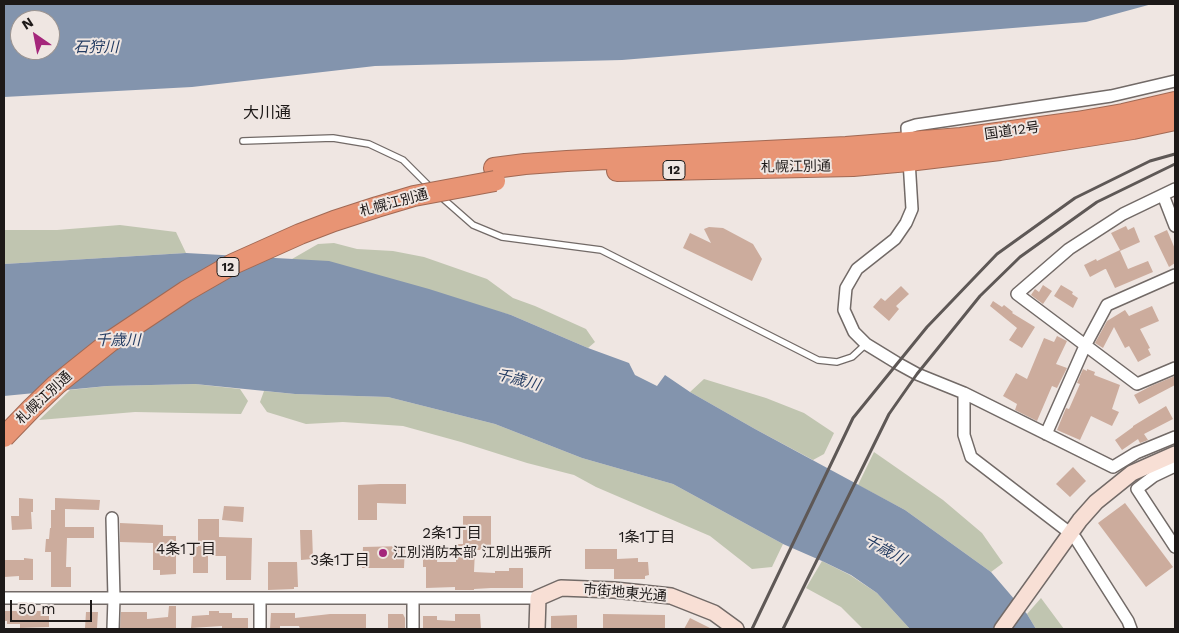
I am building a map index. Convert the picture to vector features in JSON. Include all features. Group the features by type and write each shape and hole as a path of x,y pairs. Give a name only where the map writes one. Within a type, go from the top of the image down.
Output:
{"highway":[{"name":"国道12号","path":"853,166 961,138 1123,114 1175,102"},
{"name":"国道12号","path":"846,147 968,155 1175,120"},
{"name":"札幌江別通","path":"4,437 56,385 111,341 179,296 233,264 300,234 377,206 494,175 525,164 846,147"},
{"name":"札幌江別通","path":"4,419 46,379 104,331 172,285 240,247 297,221 369,195 447,177 853,166"}],"street":[{"path":"1175,81 1111,96 916,124 907,128 912,209 906,223 895,239 858,269 846,288 844,310 854,332 866,344 918,374 964,393 1113,467 1136,453 1175,437"},
{"path":"1175,189 1123,214 1069,249 1017,294 1137,384 1175,368"},
{"path":"1163,195 1175,226"},
{"path":"1046,434 1107,305 1175,275"},
{"path":"964,393 964,435 971,457 1076,539 1128,621 1131,629"},
{"path":"1002,629 1070,533 1096,502 1132,473 1175,454"},
{"path":"1175,466 1154,476 1137,489 1175,546"},
{"path":"112,518 113,629"},
{"name":"市街地東光通","path":"538,598 561,588 614,590 671,596 714,613 736,629"},
{"path":"4,598 538,598 537,629"},
{"path":"260,598 260,629"},
{"path":"413,598 413,629"}],"lane":[{"path":"243,141 333,138 370,144 403,160 450,206 474,225 502,237 601,250 818,360 837,362 852,357 866,344"}],"green space":[{"path":"120,225 176,232 186,253 4,264 4,230 57,230"},
{"path":"334,243 357,249 393,251 424,257 487,279 513,298 586,329 595,342 588,348 511,315 292,259 318,244"},
{"path":"704,379 766,398 804,413 834,433 824,454 813,460 690,392"},
{"path":"195,384 240,389 248,401 241,414 135,412 39,420 70,390 107,386"},
{"path":"264,391 388,397 495,424 582,458 673,484 783,544 772,567 752,569 710,536 596,487 574,475 403,426 343,422 306,424 267,412 260,402"},
{"path":"874,452 943,500 982,533 1003,563 991,572 905,510 858,485"},
{"path":"822,561 850,575 877,593 910,629 863,629 841,607 806,588"},
{"path":"1041,598 1064,629 1036,629 1027,614"}],"water":[{"name":"石狩川","path":"4,4 1152,4 1086,22 622,60 375,66 192,87 4,97"},
{"name":"千歳川","path":"186,253 329,261 429,289 511,315 588,348 629,363 635,375 657,386 665,375 690,392 755,429 905,510 991,572 1027,614 1036,629 910,629 877,593 851,575 783,544 673,484 582,458 495,424 388,397 295,394 195,384 107,386 4,396 4,264"}],"building":[{"path":"1126,226 1128,230 1134,227 1140,242 1120,251 1128,269 1148,261 1153,272 1115,288 1106,269 1090,277 1084,265 1120,250 1111,233"},
{"path":"709,227 723,228 753,244 762,259 752,281 683,248 690,233 711,243 704,229"},
{"path":"1167,230 1175,249 1175,263 1169,267 1154,236"},
{"path":"1043,285 1052,291 1043,304 1031,295 1035,289 1039,292"},
{"path":"1061,285 1073,292 1072,294 1078,298 1073,308 1054,296"},
{"path":"901,286 909,294 896,306 899,309 889,321 873,307 881,298 885,301"},
{"path":"993,301 1002,307 1004,305 1012,313 1035,327 1022,348 1009,340 1017,328 990,306"},
{"path":"1152,306 1159,321 1140,329 1150,348 1148,349 1151,355 1138,362 1129,346 1125,348 1114,327 1103,348 1095,343 1107,321 1125,310 1129,316"},
{"path":"1057,336 1067,341 1056,364 1067,368 1057,388 1052,386 1037,421 1015,410 1017,404 1003,396 1016,373 1027,379 1044,338 1054,342"},
{"path":"1083,369 1095,372 1094,375 1120,385 1112,409 1119,412 1112,426 1091,416 1080,440 1057,430 1066,408 1069,409 1080,384 1077,383"},
{"path":"1175,376 1175,385 1139,404 1134,395"},
{"path":"1166,406 1173,419 1144,434 1148,440 1140,443 1138,439 1122,450 1115,440 1133,426"},
{"path":"1073,467 1086,481 1070,497 1056,484"},
{"path":"406,484 406,504 377,503 377,520 358,520 358,485"},
{"path":"19,498 33,499 33,512 31,512 32,529 12,530 11,516 19,516"},
{"path":"55,498 100,500 99,510 65,509 65,527 94,527 94,538 67,538 66,567 71,567 71,587 51,587 51,552 45,552 46,539 49,539 51,528 51,510 55,510"},
{"path":"1125,503 1173,567 1146,587 1098,523"},
{"path":"224,506 244,507 243,522 222,520"},
{"path":"463,516 491,516 491,550 475,550 474,572 495,573 495,571 509,571 509,568 523,568 523,588 455,590 455,587 426,588 426,567 423,567 423,548 438,548 437,562 456,562 456,544 463,544"},
{"path":"198,519 219,519 219,537 252,538 251,580 226,580 226,556 208,556 208,573 193,573 193,547 198,547"},
{"path":"120,523 163,525 163,536 176,536 176,574 160,575 160,570 153,570 153,543 120,542"},
{"path":"300,530 312,530 313,559 301,560"},
{"path":"405,546 404,568 362,568 363,547"},
{"path":"585,549 617,549 617,559 638,558 638,562 648,562 649,575 645,576 645,579 614,579 614,569 585,569"},
{"path":"24,558 33,559 33,580 19,580 19,576 4,577 4,560 24,560"},
{"path":"268,562 297,562 298,587 294,587 294,589 268,590"},
{"path":"169,606 176,606 176,629 120,629 121,612 147,612 147,619 168,617"},
{"path":"4,611 49,611 49,627 20,628 20,624 7,624 7,621 4,621"},
{"path":"209,611 232,613 232,618 248,618 248,629 222,629 222,626 191,628 192,616 209,615"},
{"path":"86,612 98,612 97,628 85,628"},
{"path":"271,613 295,613 295,618 330,614 366,614 366,629 300,629 299,626 280,626 280,629 270,629"},
{"path":"388,614 403,614 405,629 388,629"},
{"path":"455,614 480,614 481,629 423,629 423,616 437,616 437,620 455,621"},
{"path":"603,614 665,615 665,629 603,629"},
{"path":"577,615 577,629 551,629 551,616"},
{"path":"690,618 712,629 684,629"}],"railway":[{"path":"752,629 853,418 927,327 997,254 1075,198 1150,161 1175,154"},
{"path":"783,629 889,414 917,374 980,296 1020,257 1097,202 1175,164"}],"place":[{"name":"江別消防本部 江別出張所","path":"383,553"}],"district":[{"name":"大川通","path":"267,113"},
{"name":"2条1丁目","path":"452,534"},
{"name":"1条1丁目","path":"647,538"},
{"name":"4条1丁目","path":"186,550"},
{"name":"3条1丁目","path":"340,561"}]}
